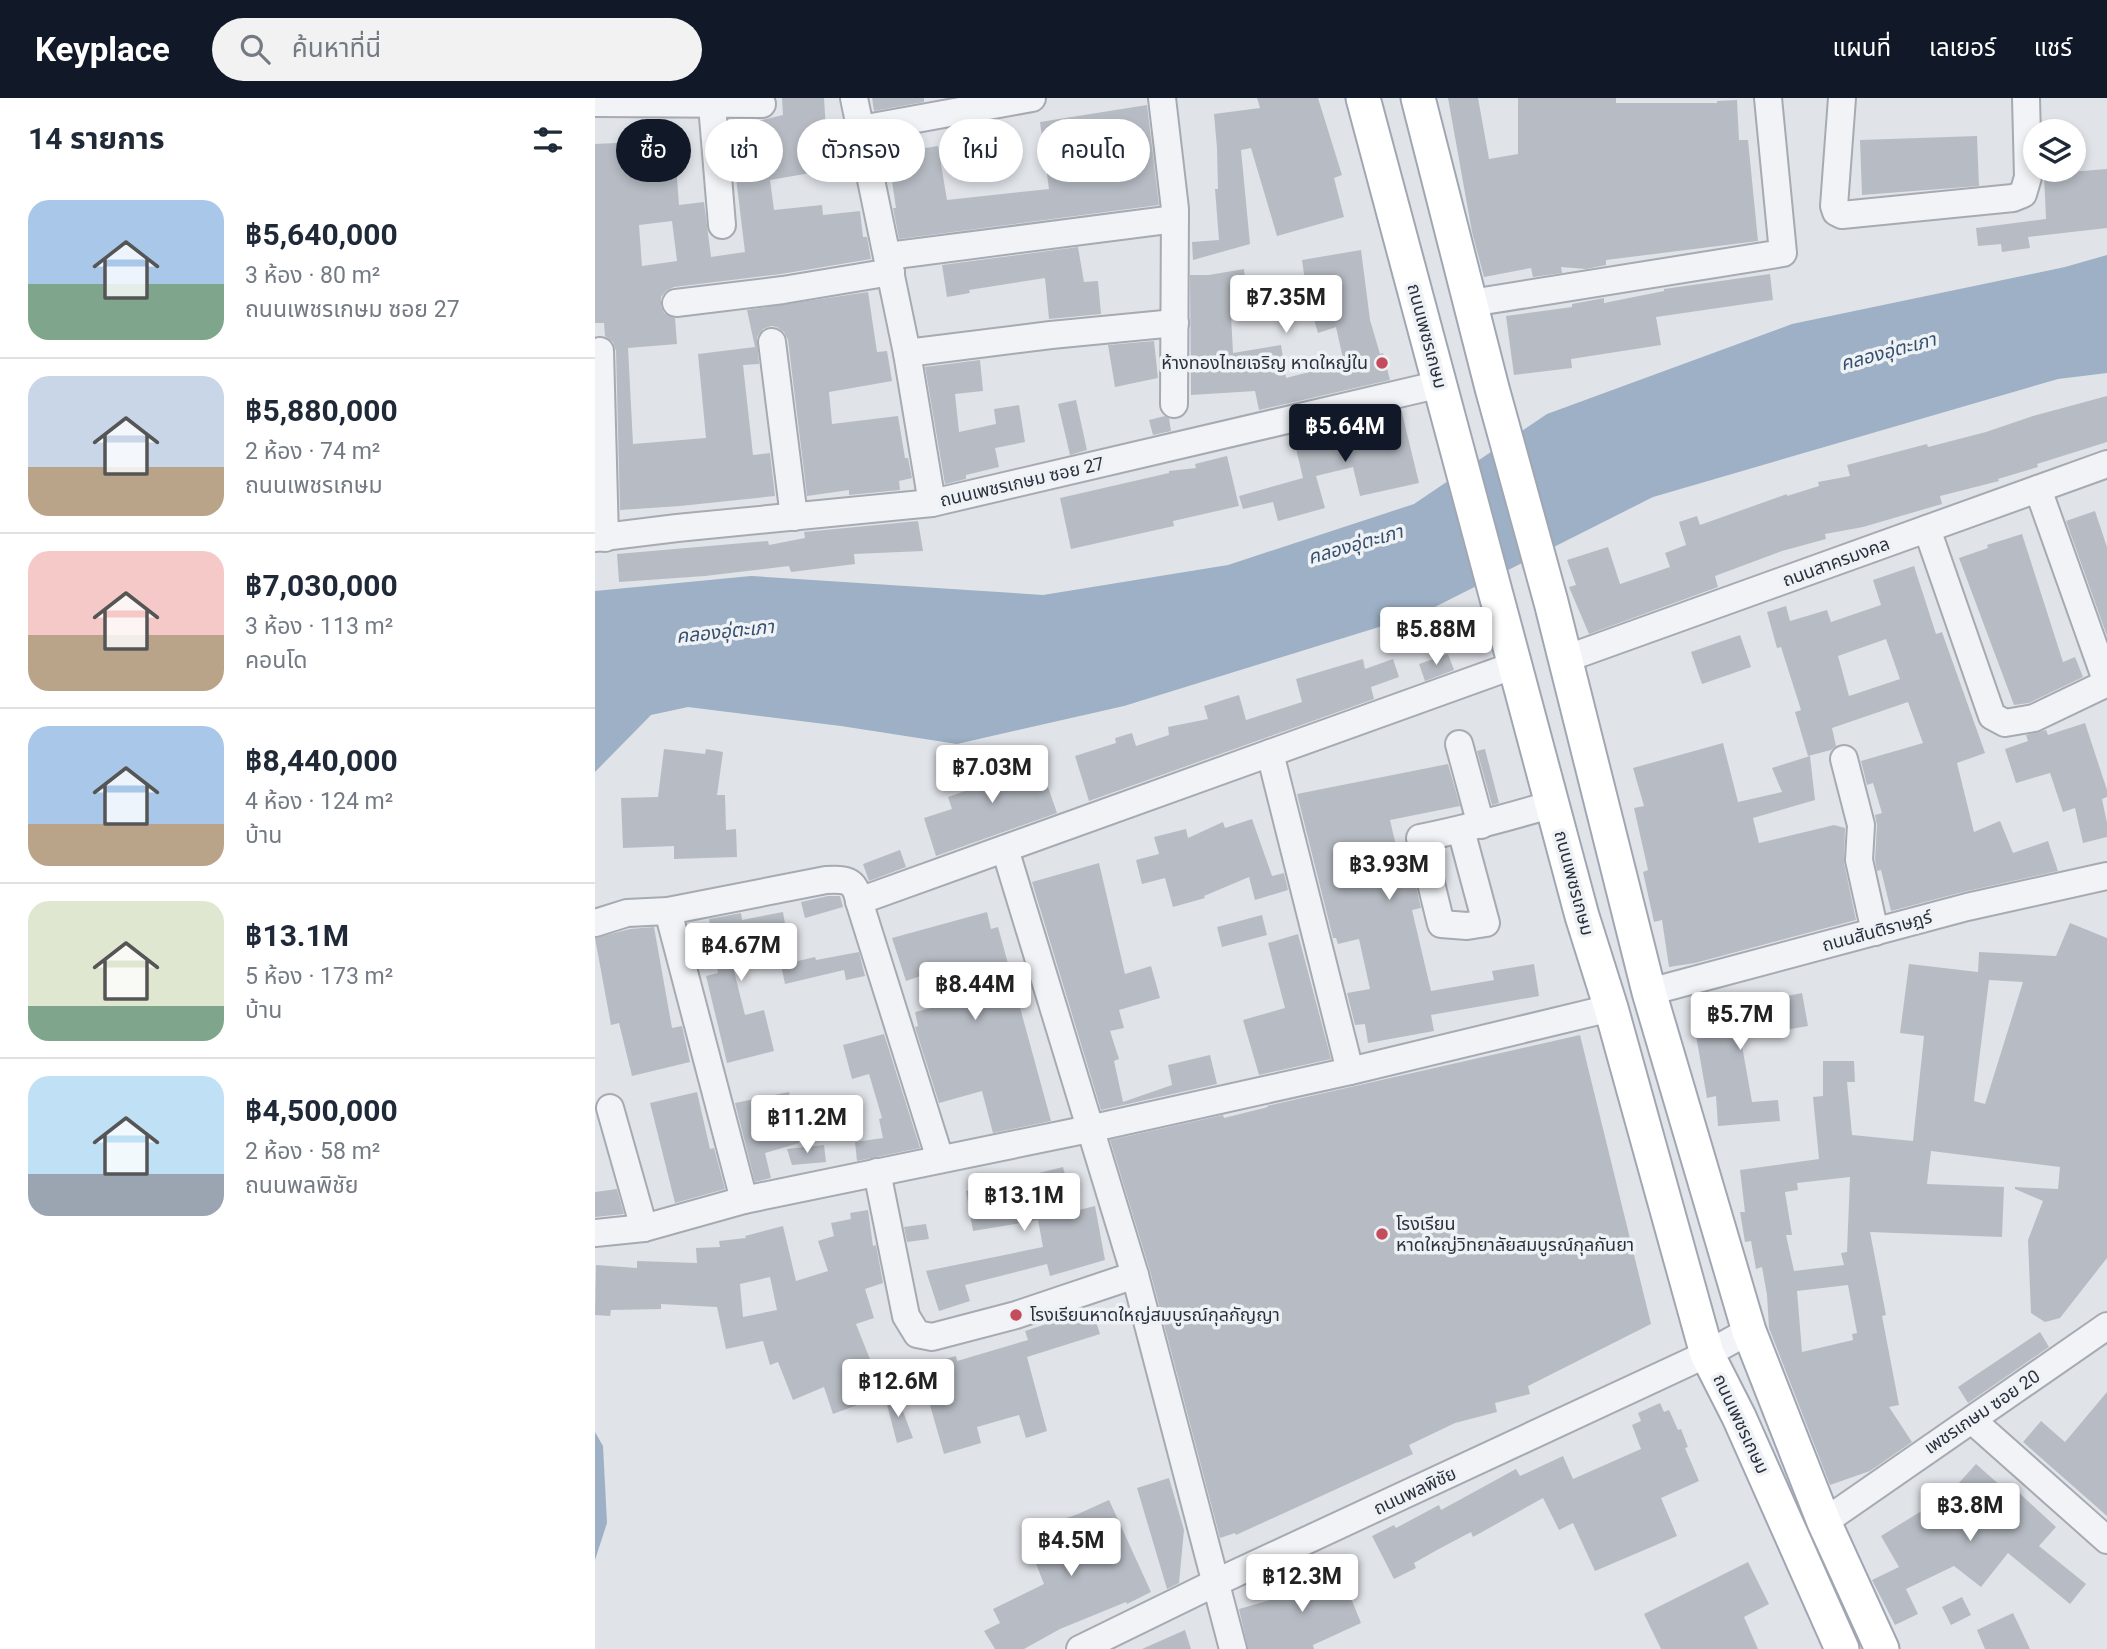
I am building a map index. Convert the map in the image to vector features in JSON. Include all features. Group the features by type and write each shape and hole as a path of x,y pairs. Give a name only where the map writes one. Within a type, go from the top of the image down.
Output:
{"main road":[{"name":"ถนนเพชรเกษม","path":"1363,98 1582,916 1611,1008 1707,1354 1739,1417 1842,1649"},
{"path":"1418,98 1492,388 1552,602 1649,992 1749,1331 1824,1522 1882,1649"}],"street":[{"path":"854,98 859,119"},
{"path":"916,119 1032,98"},
{"path":"1161,98 1175,219 1174,404"},
{"path":"1471,303 1783,253 1768,98"},
{"path":"1842,98 1834,206 1836,212 1842,215 2013,198 2023,194 2028,177 2026,98"},
{"path":"595,103 762,104"},
{"path":"712,105 722,225"},
{"path":"872,182 907,353 932,503"},
{"path":"676,303 783,290 889,264 1175,219"},
{"path":"907,353 1175,323"},
{"path":"772,342 794,517"},
{"path":"600,351 600,538"},
{"name":"ถนนเพชรเกษม ซอย 27","path":"600,538 932,503 1443,394"},
{"name":"ถนนสาครมงคล","path":"1565,659 2107,464"},
{"path":"1927,529 1992,716 2005,723 2034,718 2107,684 2101,645 2038,489"},
{"path":"859,901 1515,665"},
{"path":"1459,744 1471,827 1553,804"},
{"path":"1270,753 1350,1071"},
{"path":"1844,759 1861,825 1859,860 1875,932"},
{"path":"1005,849 1135,1275 1233,1649"},
{"name":"ถนนสันติราษฎร์","path":"1649,992 1966,907 2107,876"},
{"path":"595,923 627,913 668,911 838,879 851,882 856,890 940,1159"},
{"path":"668,911 744,1200"},
{"path":"595,1233 644,1228 744,1200 1090,1129 1350,1071 1611,1008"},
{"path":"610,1108 644,1228"},
{"path":"877,1172 905,1316 917,1334 932,1337 1016,1315 1135,1275"},
{"name":"เพชรเกษม ซอย 20","path":"1824,1522 2107,1326"},
{"name":"ถนนพลพิชัย","path":"1080,1649 1707,1354 1749,1331"},
{"path":"1973,1421 2107,1539"}],"water":[{"name":"คลองอุ่ตะเภา","path":"2107,255 2107,373 2058,379 1653,497 1421,614 1124,706 957,744 688,707 651,715 595,772 595,591 751,576 1043,595 1228,565 1414,504 1547,414 1792,324 2065,267"},
{"path":"595,1432 603,1446 607,1523 595,1560"}],"building":[{"path":"782,98 824,98 825,119 797,119 797,175 783,178 783,119 766,119 783,115"},
{"path":"872,98 924,98 924,102 874,111"},
{"path":"1257,98 1318,98 1342,175 1334,178 1344,217 1277,236 1251,148 1241,150 1250,244 1193,260 1192,242 1219,240 1214,114 1260,108"},
{"path":"1448,98 1478,98 1489,159 1518,154 1518,98 1616,98 1616,103 1717,103 1737,100 1739,140 1748,140 1758,241 1606,260 1606,265 1586,269 1561,267 1562,273 1533,277 1531,268 1484,277 1472,232"},
{"path":"1147,105 1149,119 1059,119"},
{"path":"1150,130 1159,205 899,239 893,208 896,208 892,182 925,182 925,148 938,146 939,182 944,182 947,200 1049,189 1048,182 1150,182"},
{"path":"1977,136 1979,186 1862,195 1860,140"},
{"path":"616,143 616,182 677,182 679,205 704,202 711,257 745,252 737,182 770,182 774,210 822,205 823,215 860,211 863,237 867,237 871,259 781,274 674,287 666,291 661,297 661,306 664,313 675,318 677,344 628,348 633,444 706,438 698,354 755,347 747,310 868,292 877,352 887,351 892,381 829,392 832,424 898,416 905,458 908,458 912,478 899,481 900,490 849,495 849,490 807,496 788,340 784,332 771,326 763,329 757,337 759,364 743,365 753,455 770,453 775,496 620,510 616,351 613,342 605,336 604,323 595,323 595,144","holes":["672,221 677,261 642,266 639,225"]},
{"path":"2107,169 2107,228 2028,237 2030,248 2002,252 2001,244 1978,246 1976,228 2046,219 2044,182 2086,182 2086,171"},
{"path":"1078,247 1084,282 1098,281 1101,314 1049,319 1045,278 969,290 970,293 947,297 942,265"},
{"path":"1361,250 1370,320 1390,380 1259,410 1255,391 1191,395 1190,275 1244,269 1246,294 1230,295 1233,353 1281,345 1286,378 1344,363 1336,327 1318,333 1313,316 1285,322 1280,293 1306,288 1302,260"},
{"path":"1770,274 1773,300 1656,317 1661,345 1571,359 1572,368 1514,375 1506,316 1572,307 1572,304 1604,298 1604,303 1664,289"},
{"path":"1154,341 1158,378 1115,387 1108,345"},
{"path":"980,360 983,391 955,394 959,432 996,424 994,409 1019,405 1025,442 995,448 999,467 966,475 966,479 945,484 925,367"},
{"path":"2107,396 2107,442 2037,464 2038,467 1998,479 1999,481 1940,496 1942,504 1863,527 1825,534 1826,539 1782,551 1715,576 1718,587 1589,634 1569,587 1576,585 1567,560 1608,547 1620,584 1670,567 1665,553 1686,545 1679,522 1697,516 1700,525 1787,494 1819,486 1818,482 1850,476 1847,465 1986,432"},
{"path":"1076,400 1087,450 1070,455 1058,404"},
{"path":"1401,409 1419,483 1360,496 1353,467 1316,476 1325,508 1278,521 1273,502 1243,509 1239,496 1303,478 1294,440 1343,429 1342,423"},
{"path":"1165,416 1169,418 1171,431 1153,435 1149,420"},
{"path":"1227,456 1239,506 1173,521 1174,526 1071,549 1060,498 1169,471 1196,468 1195,464"},
{"path":"2095,511 2107,547 2107,636 2066,521"},
{"path":"918,521 923,551 854,554 855,564 791,572 789,566 619,582 617,554 768,541 769,545 805,538 804,532"},
{"path":"2022,534 2063,662 2075,657 2083,677 2029,703 2014,705 1959,558 1988,548 1987,545"},
{"path":"1914,566 1936,634 1942,632 1985,753 1957,763 1974,832 2000,821 2013,853 2048,841 2058,871 1891,911 1881,870 1877,871 1875,859 1875,815 1882,813 1873,783 1867,785 1861,761 1923,743 1908,702 1832,728 1836,746 1808,756 1795,712 1801,710 1781,647 1777,648 1767,612 1786,606 1790,621 1827,610 1831,622 1881,605 1873,580","holes":["1886,639 1900,679 1849,696 1838,656"]},
{"path":"1740,635 1751,667 1702,684 1691,652"},
{"path":"1448,654 1454,670 1425,681 1419,664"},
{"path":"1363,659 1365,669 1393,659 1399,677 1371,687 1374,699 1089,801 1075,756 1116,743 1115,738 1132,733 1136,746 1169,735 1168,727 1208,719 1204,706 1239,695 1246,720 1302,702 1296,679"},
{"path":"2085,723 2107,790 2107,797 2102,799 2107,837 2083,843 2075,808 2063,812 2050,773 2016,783 2005,749 2028,741 2026,735 2046,730 2048,735"},
{"path":"1723,743 1738,802 1782,792 1772,768 1810,756 1815,800 1753,818 1759,843 1834,825 1845,828 1844,863 1856,920 1695,963 1669,967 1662,920 1654,922 1643,872 1648,870 1634,808 1644,806 1633,768"},
{"path":"664,749 705,754 706,749 723,752 717,795 725,795 726,830 736,829 737,857 674,859 674,846 623,848 621,798 658,797"},
{"path":"1485,749 1499,803 1492,805 1477,751"},
{"path":"1036,752 1057,813 936,856 924,818 952,809 948,797 965,791 960,774 980,767 982,773"},
{"path":"1448,764 1460,806 1390,820 1404,880 1414,878 1421,908 1412,910 1431,991 1494,980 1492,971 1534,964 1539,996 1431,1015 1434,1031 1368,1043 1365,1024 1355,1025 1347,993 1370,989 1359,939 1338,944 1336,938 1333,938 1297,794"},
{"path":"1252,819 1272,876 1284,873 1288,890 1255,900 1249,877 1204,896 1205,898 1173,907 1165,878 1142,884 1136,860 1159,854 1154,837 1186,829 1188,838 1223,822 1225,828"},
{"path":"900,850 906,867 869,881 863,864"},
{"path":"1099,863 1125,974 1151,966 1160,998 1119,1010 1124,1028 1110,1031 1119,1059 1114,1061 1123,1102 1172,1085 1168,1065 1210,1055 1217,1084 1101,1110 1032,882"},
{"path":"840,896 843,907 805,918 801,902"},
{"path":"783,912 789,947 762,952 760,941 728,947 745,1015 764,1010 774,1051 727,1063 706,976 718,973 709,919 741,913 742,920"},
{"path":"987,912 991,929 998,927 1051,1121 993,1133 982,1091 939,1103 915,1027 918,1026 915,1012 944,1005 935,971 906,981 892,938"},
{"path":"1262,915 1267,935 1222,947 1217,927"},
{"path":"2070,923 2107,938 2107,1258 2060,1318 2045,1322 2031,1313 2028,1240 2043,1201 2015,1187 2058,1189 2060,1167 1931,1151 1927,1184 2004,1187 2002,1237 1870,1232 1899,1405 1889,1407 1912,1442 1870,1471 1830,1485 1769,1328 1762,1267 1756,1269 1751,1241 1745,1242 1740,1212 1745,1212 1740,1170 1819,1159 1813,1097 1823,1096 1823,1061 1854,1061 1855,1082 1847,1082 1852,1135 1913,1141 1924,1036 1900,1033 1909,964 1978,972 1979,952 2056,956","holes":["1989,980 2023,982 1985,1104 1974,1101","1850,1177 1847,1252 1841,1253 1844,1265 1794,1271 1786,1235 1792,1235 1785,1192 1798,1190 1797,1183","1848,1285 1857,1333 1852,1334 1853,1340 1802,1352 1797,1291"]},
{"path":"654,927 672,1028 682,1026 690,1062 632,1076 619,1023 611,1025 595,938 630,929"},
{"path":"1298,934 1331,1059 1259,1075 1243,1020 1285,1008 1268,943"},
{"path":"859,952 865,976 846,980 844,970 785,984 781,965 815,957 816,960"},
{"path":"1802,993 1808,1026 1745,1037 1745,1040 1741,1040 1752,1102 1778,1100 1780,1121 1718,1126 1716,1096 1707,1098 1691,1007 1739,1000 1740,1005"},
{"path":"884,1034 920,1148 857,1161 855,1142 883,1138 879,1119 882,1118 869,1074 852,1079 843,1045"},
{"name":"โรงเรียน หาดใหญ่วิทยาลัยสมบูรณ์กุลกันยา","path":"1580,1035 1651,1324 1528,1386 1530,1394 1495,1403 1497,1412 1455,1423 1409,1445 1413,1454 1236,1535 1235,1533 1220,1538 1150,1271 1110,1140 1223,1115 1224,1118"},
{"path":"697,1092 710,1149 714,1148 725,1189 675,1203 650,1103"},
{"path":"789,1092 799,1143 765,1153 771,1178 755,1182 735,1103"},
{"path":"824,1145 826,1162 792,1165 787,1149"},
{"path":"1063,1167 1075,1211 1095,1206 1105,1260 1050,1276 1047,1264 965,1285 970,1301 939,1311 926,1271 1043,1247 1038,1220 973,1231 966,1191"},
{"path":"617,1189 624,1214 595,1217 595,1192"},
{"path":"868,1210 873,1246 876,1245 883,1283 865,1289 874,1318 856,1324 877,1377 889,1372 895,1391 833,1414 824,1387 793,1400 778,1362 770,1365 763,1341 726,1349 717,1307 661,1304 661,1309 611,1310 610,1316 595,1315 596,1265 637,1268 637,1261 697,1263 696,1248 720,1247 719,1241 746,1238 745,1236 783,1226 796,1281 828,1271 818,1241 834,1236 831,1223 851,1219 850,1213","holes":["770,1277 777,1310 743,1317 740,1284"]},
{"path":"926,1224 929,1239 907,1242 904,1227"},
{"path":"1092,1309 1100,1334 1027,1357 1047,1431 1026,1438 1019,1415 977,1427 981,1443 944,1454 928,1398 945,1394 938,1361 956,1356 957,1361 1028,1340 1025,1331"},
{"path":"2040,1332 2049,1347 1968,1403 1958,1387"},
{"path":"2107,1392 2107,1516 2023,1442 2041,1421 2065,1442"},
{"path":"896,1393 913,1438 897,1443 885,1397"},
{"path":"1660,1403 1664,1412 1669,1410 1678,1430 1681,1429 1688,1447 1685,1448 1699,1481 1661,1498 1677,1536 1595,1571 1573,1523 1559,1530 1543,1498 1473,1537 1471,1532 1437,1550 1414,1563 1416,1568 1394,1579 1372,1536 1394,1525 1396,1528 1439,1505 1441,1510 1516,1469 1520,1476 1563,1456 1573,1479 1641,1449 1632,1425 1641,1421 1638,1413"},
{"path":"1976,1464 2011,1495 2016,1490 2056,1527 2039,1546 2086,1584 2070,1604 2008,1553 1981,1587 1954,1566 1906,1589 1918,1614 1895,1625 1872,1580 1899,1567 1881,1536 1949,1494"},
{"path":"1169,1478 1184,1530 1179,1583 1167,1589 1137,1488"},
{"path":"1109,1500 1151,1592 1060,1629 1024,1649 995,1649 984,1631 1000,1623 993,1609 1044,1584 1023,1531 1050,1520 1052,1523 1078,1514"},
{"path":"1336,1561 1361,1623 1313,1645 1314,1649 1248,1649 1239,1609 1305,1590 1299,1576"},
{"path":"1748,1562 1769,1604 1744,1617 1758,1649 1661,1649 1644,1614"},
{"path":"1962,1597 1971,1615 1951,1625 1942,1607"},
{"path":"2013,1613 2030,1649 1985,1649 1977,1630"},
{"path":"1185,1630 1191,1649 1142,1649"}],"place":[{"name":"ห้างทองไทยเจริญ หาดใหญ่ใน","path":"1382,363"},
{"name":"โรงเรียน หาดใหญ่วิทยาลัยสมบูรณ์กุลกันยา","path":"1382,1234"},
{"name":"โรงเรียนหาดใหญ่สมบูรณ์กุลกัญญา","path":"1016,1315"}]}
